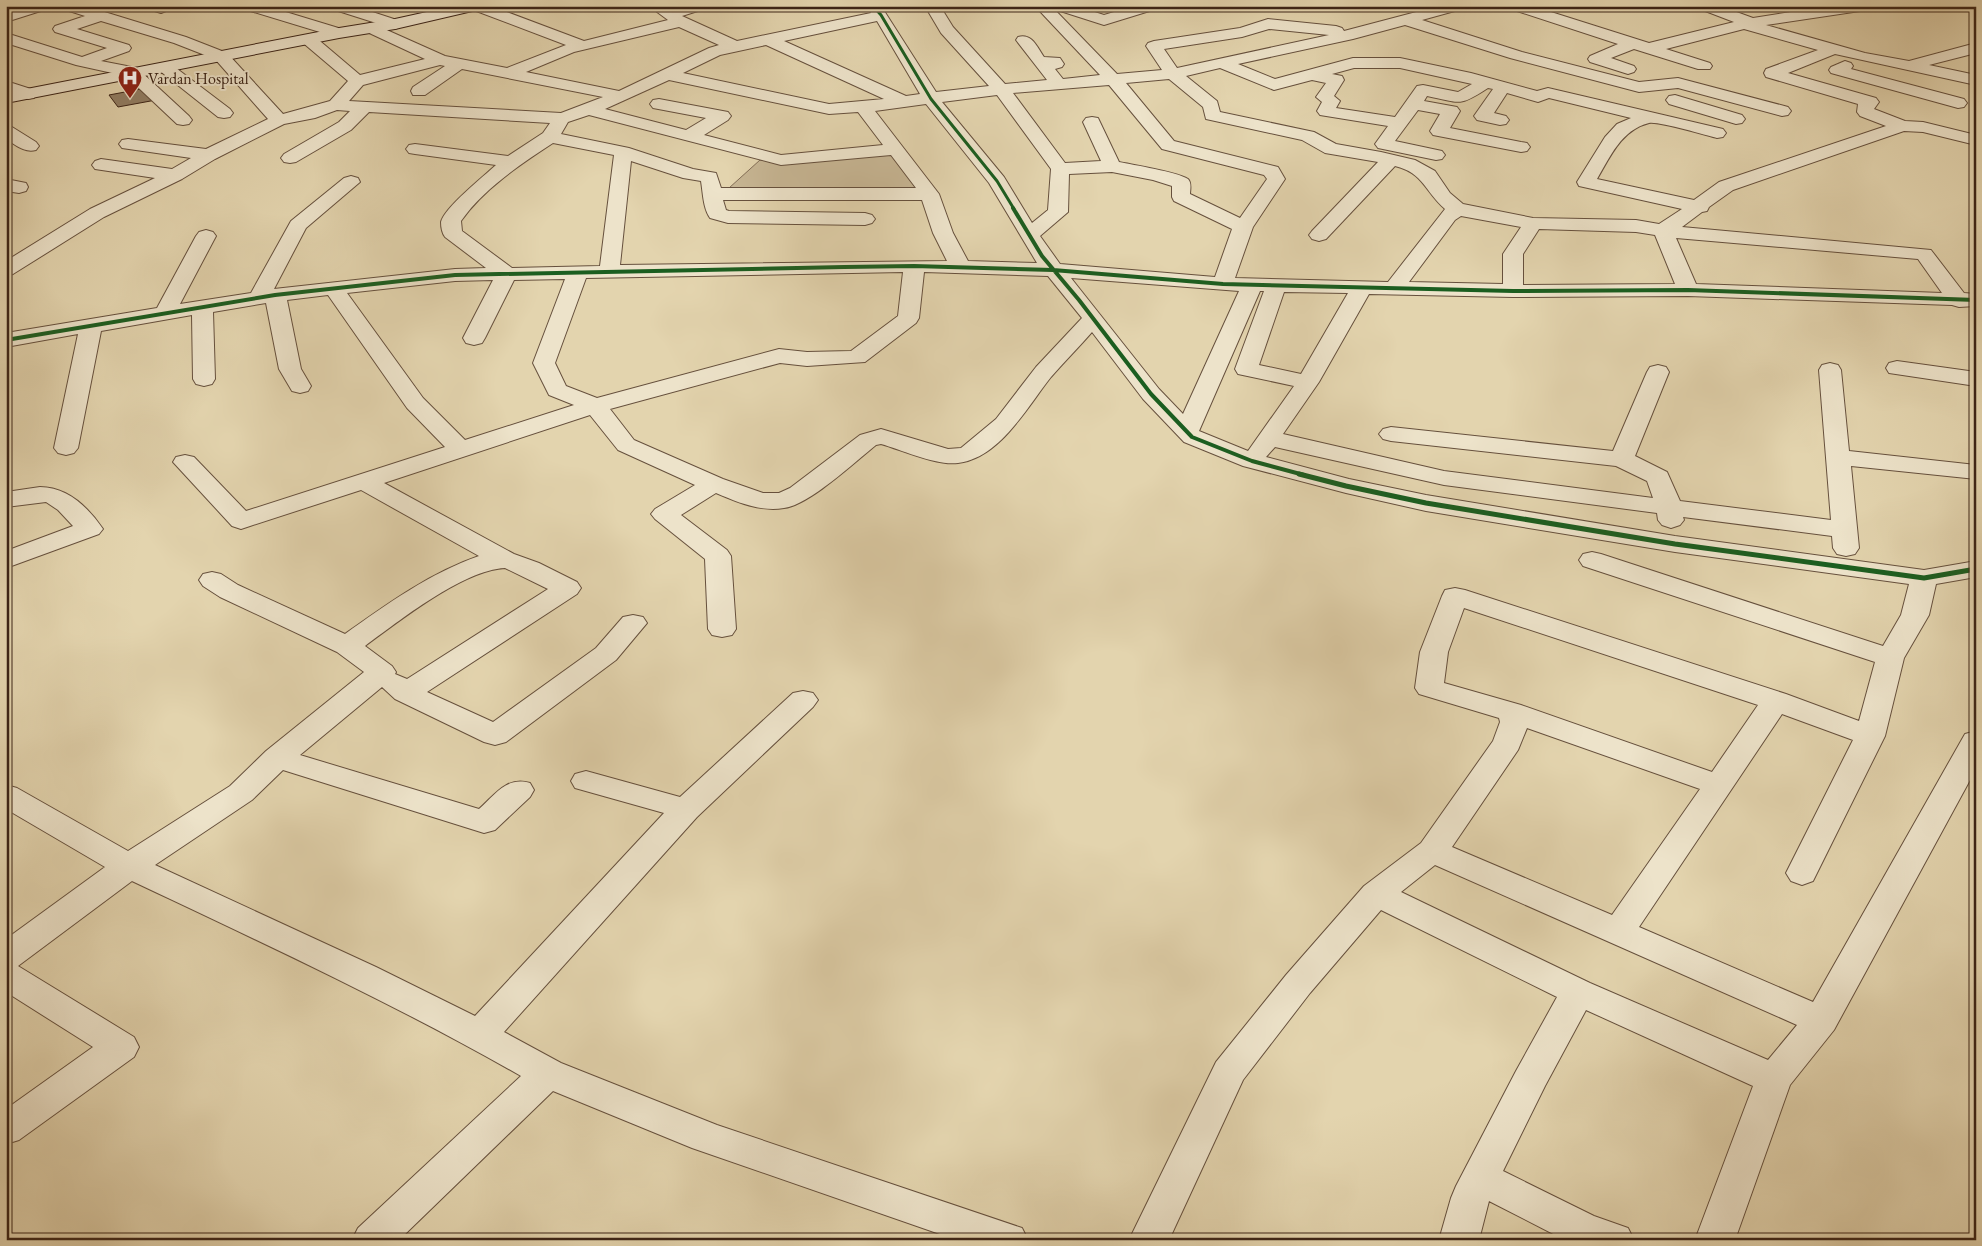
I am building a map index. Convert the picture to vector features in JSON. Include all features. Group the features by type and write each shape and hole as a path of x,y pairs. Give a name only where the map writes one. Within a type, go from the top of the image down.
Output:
{"street":[{"path":"6,17 42,6"},
{"path":"68,6 180,40 221,56 279,120"},
{"path":"249,6 339,32"},
{"path":"338,6 395,24"},
{"path":"6,98 131,72 166,68 339,32 395,24 476,6 581,45"},
{"path":"656,6 675,18 736,47"},
{"path":"510,73 581,45 675,18 699,6"},
{"path":"932,6 947,30 1001,89 1060,169 1058,212 1029,235"},
{"path":"1042,6 1114,80 1168,145 1248,157 1271,170 1276,179 1243,227 1223,284"},
{"path":"1059,6 1104,20 1151,6"},
{"path":"666,74 829,109 863,107 1001,89 1173,74 1363,31 1457,6"},
{"path":"1516,6 1704,66"},
{"path":"1705,6 1748,23 1864,58 1976,80"},
{"path":"1650,48 1748,23 1860,6"},
{"path":"1385,8 1516,55 1639,87 1736,119"},
{"path":"6,270 97,213 175,175 209,155 279,120 336,106 562,118 588,110 621,96 715,51 767,39 834,18 877,11 931,99 997,180 1029,235 1053,270 1093,318 1151,394 1192,437 1252,462 1346,486 1426,503 1675,544 1924,578 1976,569"},
{"path":"1313,13 1389,41"},
{"path":"82,62 123,48 61,29 100,16"},
{"path":"1363,31 1268,24 1242,32 1154,46 1173,74 1211,105 1212,115 1308,136 1331,149 1391,159 1409,164 1422,171 1443,197 1457,209 1534,224 1636,226 1663,231 1924,254 1968,301"},
{"path":"371,28 440,60 621,96"},
{"path":"6,38 82,62 131,72 183,120"},
{"path":"308,39 357,81"},
{"path":"767,39 904,102"},
{"path":"1024,40 1040,62 1054,61 1056,64 1043,66 1060,85"},
{"path":"1634,44 1596,58 1678,83 1782,111"},
{"path":"6,55 30,46"},
{"path":"1908,66 1976,48"},
{"path":"1834,49 1772,73 1870,102 1865,106 1866,112 1902,126 1922,127 1976,140"},
{"path":"1417,51 1464,68"},
{"path":"1864,58 1837,70 1958,103"},
{"path":"336,106 357,81 440,60"},
{"path":"1221,63 1274,85 1353,63 1400,63 1471,78 1485,84 1538,97 1548,93 1717,133"},
{"path":"419,90 458,64"},
{"path":"166,68 224,113"},
{"path":"1314,74 1336,80 1325,97 1331,101 1326,111 1399,123"},
{"path":"1639,87 1678,83"},
{"path":"1436,154 1384,144 1424,90 1461,98 1485,84"},
{"path":"6,86 28,94"},
{"path":"1500,120 1483,116 1502,88"},
{"path":"659,104 722,116 687,137"},
{"path":"1413,104 1451,112 1439,131 1521,147"},
{"path":"863,107 930,194 943,233 962,268"},
{"path":"290,158 345,126 363,108"},
{"path":"588,110 781,160 896,150"},
{"path":"1650,116 1623,128 1611,141 1586,182 1700,207"},
{"path":"507,274 452,232 451,221 461,207 511,162 550,137 562,118"},
{"path":"1092,122 1112,166"},
{"path":"1663,231 1700,207 1726,186 1902,126"},
{"path":"6,131 30,146"},
{"path":"550,137 623,152 690,174 709,177 711,194 717,214 728,217 865,218"},
{"path":"128,144 209,155"},
{"path":"415,149 511,162"},
{"path":"609,272 623,152"},
{"path":"1319,235 1391,159"},
{"path":"711,194 781,160"},
{"path":"101,165 175,175"},
{"path":"1060,169 1112,166 1181,182 1181,197 1243,227"},
{"path":"300,386 290,369 266,297 298,225 352,182"},
{"path":"711,194 930,194"},
{"path":"1394,288 1448,216 1457,209"},
{"path":"1513,291 1513,254 1534,224"},
{"path":"1663,231 1688,290"},
{"path":"164,313 206,236"},
{"path":"184,462 241,521 596,406 779,356 807,358 857,357 908,318 914,266"},
{"path":"6,340 164,313 333,288 456,275 578,272 914,266 1053,270 1223,284 1276,286 1513,291 1688,290 1968,301"},
{"path":"578,272 544,363 557,390 596,406 626,445 714,484 763,501 783,501 799,493 868,440 881,436 946,456 970,453 1004,424 1044,372 1093,318"},
{"path":"474,338 507,274"},
{"path":"1187,431 1252,285"},
{"path":"1276,286 1246,369 1308,382"},
{"path":"333,288 415,403 461,450"},
{"path":"1252,462 1308,382 1362,288"},
{"path":"202,308 204,379"},
{"path":"66,448 92,326"},
{"path":"1897,368 1976,379"},
{"path":"1830,370 1848,568"},
{"path":"1622,460 1658,372"},
{"path":"1391,434 1622,460 1658,477 1669,506 1675,544"},
{"path":"1268,438 1444,478 1845,530"},
{"path":"1838,457 1976,472"},
{"path":"363,482 504,559 568,588 405,693"},
{"path":"714,484 664,514 718,556 722,629"},
{"path":"6,500 50,495 58,498 90,529 6,560"},
{"path":"347,646 400,608 432,588 483,562 504,559"},
{"path":"1592,560 1890,658"},
{"path":"1802,873 1870,736 1890,658 1915,616 1924,578"},
{"path":"212,580 229,591 347,646 382,672 405,693 495,735 606,654 633,624"},
{"path":"1719,785 1511,712 1429,688 1429,670 1455,596 1776,701 1870,736"},
{"path":"6,957 129,866 242,793 277,758 382,672"},
{"path":"480,1035 686,809 803,700"},
{"path":"1619,931 1776,701"},
{"path":"1149,1240 1229,1072 1298,984 1376,894 1432,851 1507,743 1515,722 1511,712"},
{"path":"1715,1240 1774,1079 1821,1020 1976,741"},
{"path":"277,758 484,822 519,790"},
{"path":"586,781 686,809"},
{"path":"6,795 129,866 364,976 480,1035 548,1073 705,1137 1008,1240"},
{"path":"1432,851 1821,1020"},
{"path":"1376,894 1578,992 1774,1079"},
{"path":"6,975 121,1047 6,1129"},
{"path":"1459,1240 1470,1198 1529,1081 1578,992"},
{"path":"372,1240 548,1073"},
{"path":"1481,1178 1582,1229 1614,1240"}],"shaded area":[{"path":"891,152 917,185 916,190 729,188 760,160 786,162"}],"building":[{"path":"146,88 156,100 118,107 109,95"}],"cycle path":[{"path":"873,6 881,15 931,99 997,181 1042,256 1079,300 1151,394 1192,437 1252,461 1346,486 1426,503 1675,544 1924,578 1976,569"},
{"path":"6,340 275,295 455,275 844,267 914,266 1053,270 1223,284 1513,291 1688,290 1976,300"}],"place":[{"name":"Vardan Hospital","path":"130,99"}]}
